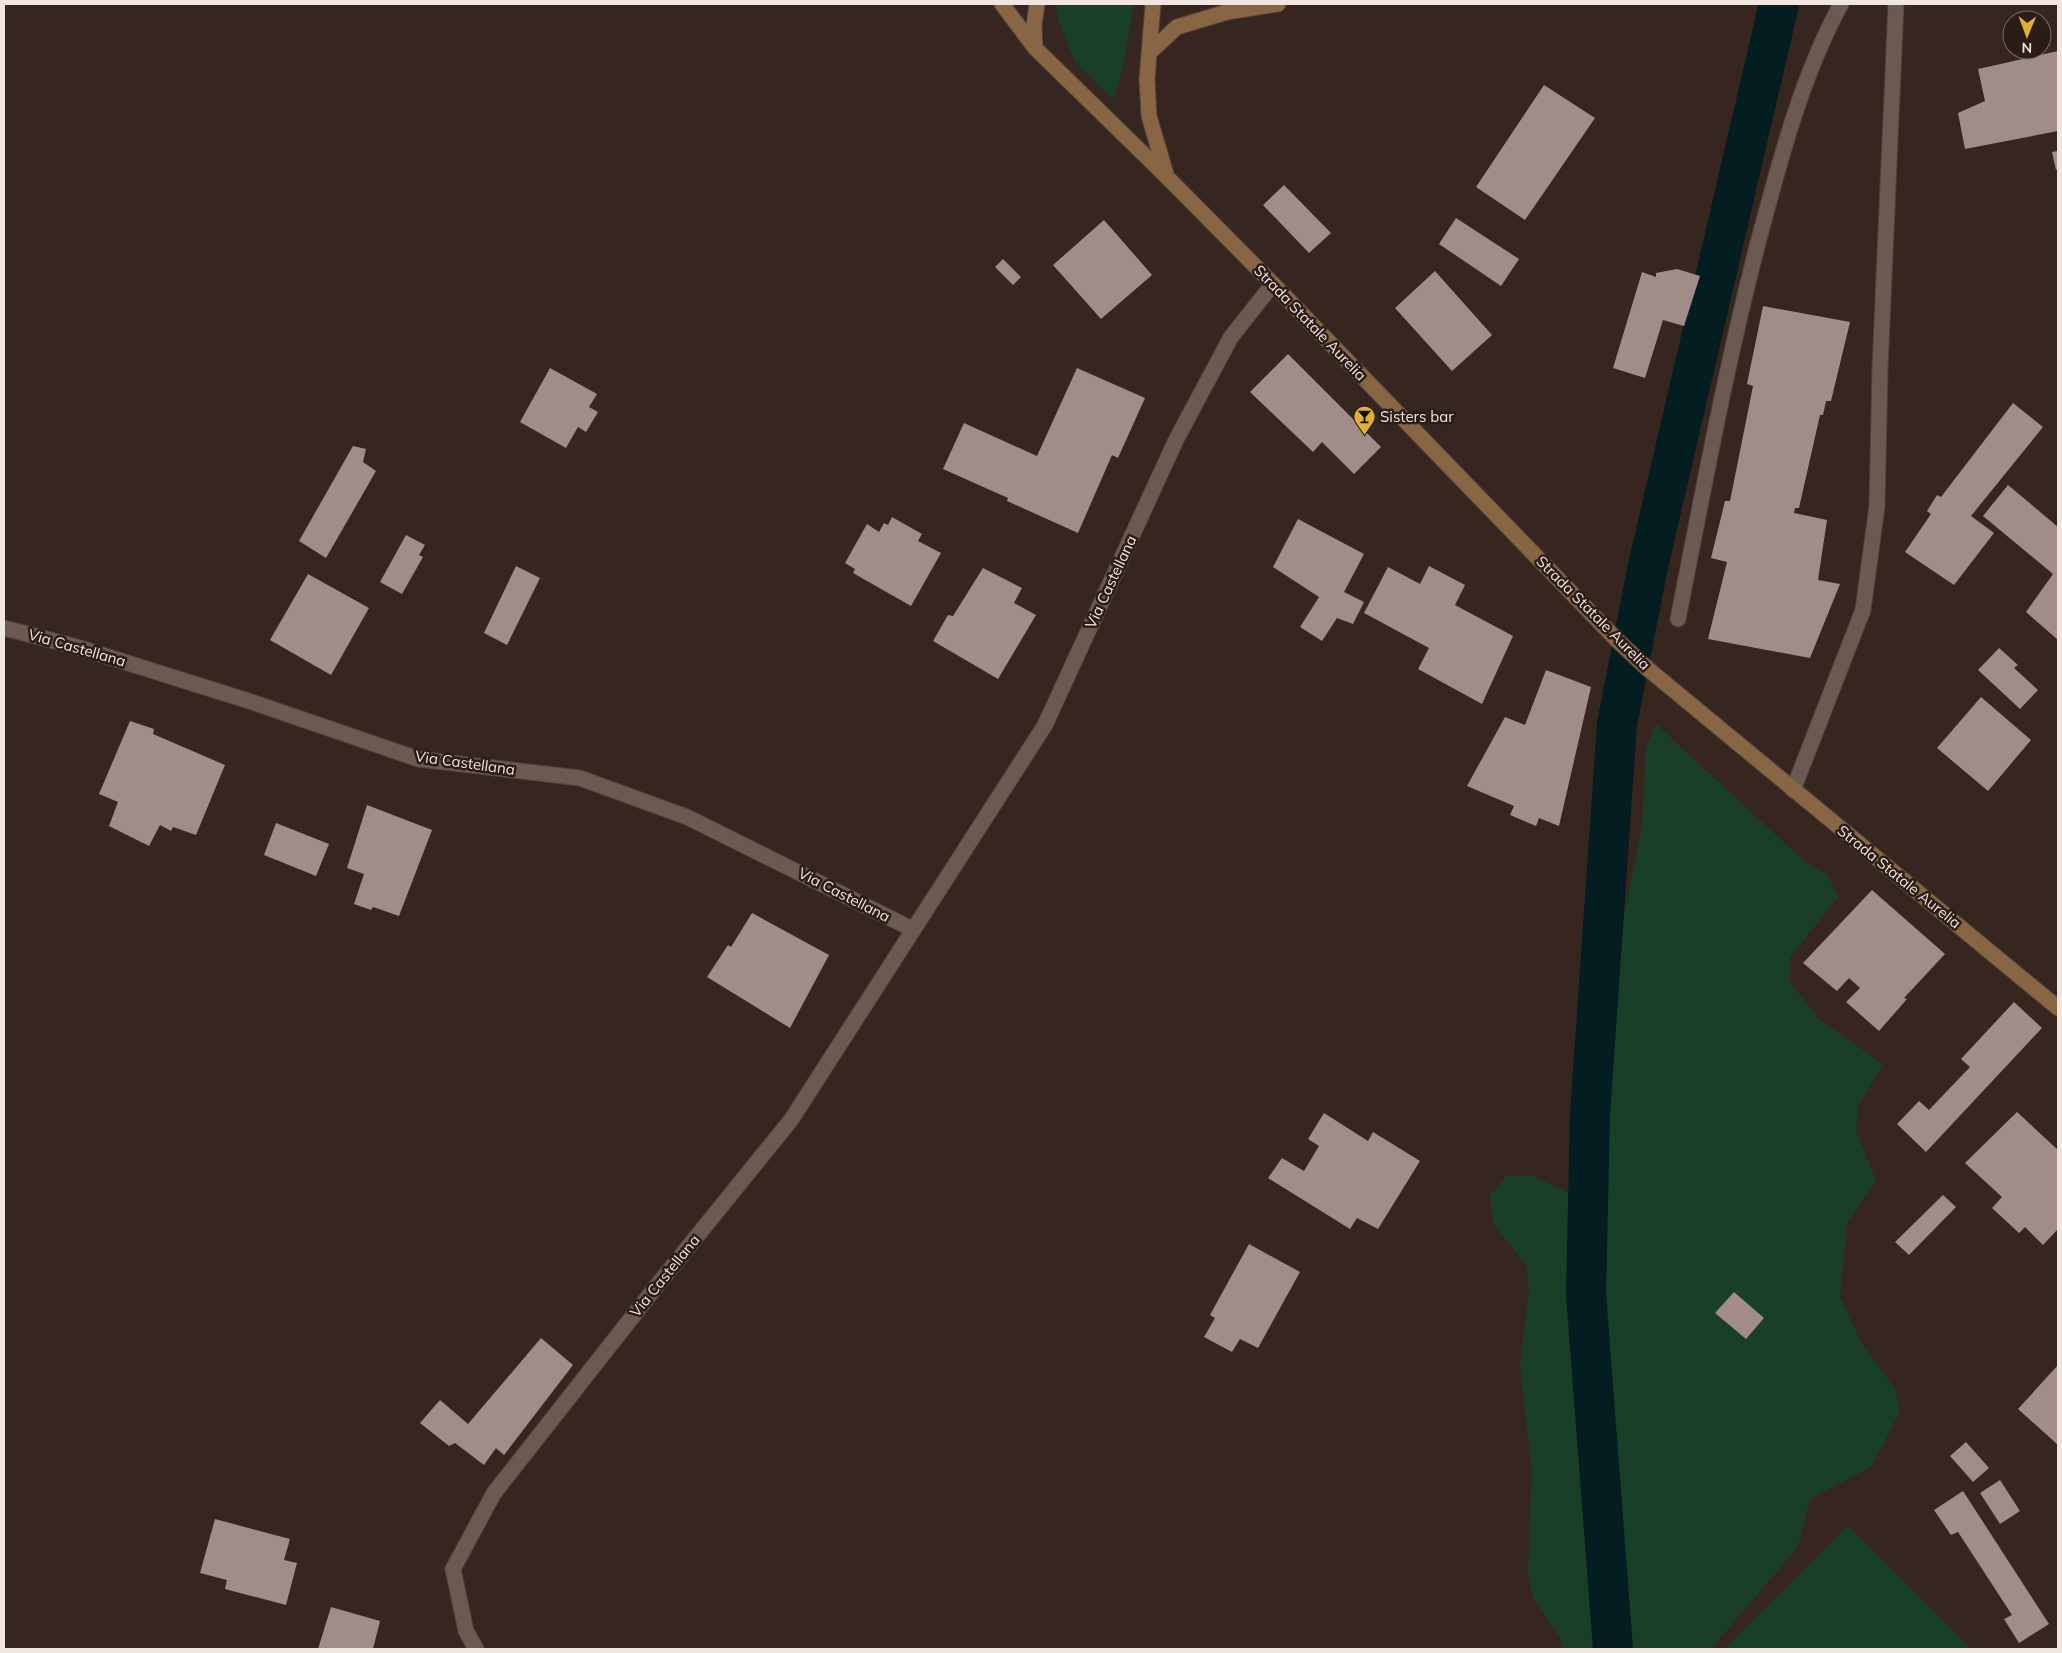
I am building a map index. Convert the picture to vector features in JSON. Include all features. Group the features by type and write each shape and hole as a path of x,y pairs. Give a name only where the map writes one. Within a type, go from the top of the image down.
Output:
{"main road":[{"name":"Strada Statale Aurelia","path":"1002,4 1035,48 1166,176 1617,640 1648,669 1793,790 2058,1008"},
{"path":"1035,48 1034,25 1037,4"},
{"name":"Strada Statale Aurelia","path":"1153,4 1147,79 1149,116 1166,176"},
{"path":"1149,53 1177,27 1227,12 1278,4"}],"street":[{"path":"1678,619 1740,310 1784,145 1824,36 1841,4"},
{"path":"1793,790 1862,610 1877,506 1880,368 1896,4"},
{"name":"Via Castellana","path":"476,1649 466,1631 452,1570 494,1493 653,1290 791,1120 912,929 1045,725 1176,440 1231,337 1272,284"},
{"name":"Via Castellana","path":"4,628 77,647 169,676 418,759 580,778 687,817 912,929"}],"green space":[{"path":"1056,4 1134,4 1121,75 1113,100 1074,61 1057,16"},
{"path":"1656,724 1805,862 1827,874 1838,897 1790,957 1790,982 1820,1020 1883,1064 1858,1107 1856,1131 1876,1180 1847,1224 1840,1297 1861,1342 1895,1389 1900,1412 1871,1467 1810,1499 1798,1547 1711,1649 1561,1649 1562,1641 1533,1598 1528,1572 1532,1471 1520,1366 1529,1290 1526,1265 1493,1224 1490,1196 1506,1176 1531,1175 1599,1207 1617,952 1642,827 1646,748"},
{"path":"1848,1526 1972,1649 1724,1649"}],"building":[{"path":"2058,51 2058,131 1965,149 1958,113 1985,101 1978,69 2018,60 2052,60 2052,52"},
{"path":"1544,85 1595,118 1525,220 1476,187"},
{"path":"2058,151 2058,169 2056,170 2052,152"},
{"path":"1284,185 1331,233 1309,253 1263,205"},
{"path":"1456,218 1519,259 1501,286 1439,244"},
{"path":"1104,220 1152,275 1101,319 1053,265"},
{"path":"1003,259 1021,277 1013,285 995,267"},
{"path":"1677,269 1700,276 1684,326 1663,320 1645,378 1613,368 1642,272 1656,277 1656,273"},
{"path":"1435,271 1492,335 1452,371 1395,308"},
{"path":"1763,306 1850,322 1831,401 1826,401 1823,415 1820,415 1799,508 1795,508 1794,513 1827,520 1818,580 1840,584 1810,658 1708,639 1727,562 1711,558 1725,501 1730,501 1753,386 1747,384"},
{"path":"1288,354 1381,447 1354,474 1322,442 1313,452 1250,392"},
{"path":"550,368 597,394 589,407 598,412 586,432 578,427 566,448 520,422"},
{"path":"1077,368 1145,398 1118,458 1112,455 1078,533 1007,501 1008,498 943,469 964,423 1037,456"},
{"path":"2013,403 2043,427 1971,516 1994,533 1954,585 1905,552 1931,514 1927,511 1937,495 1941,497"},
{"path":"353,446 366,449 363,462 376,471 326,558 299,541"},
{"path":"2008,485 2058,527 2058,640 2026,612 2053,574 1983,516"},
{"path":"892,517 922,534 918,541 941,553 911,606 853,573 855,569 845,563 867,524 879,532 884,523 888,525"},
{"path":"1298,519 1364,554 1344,592 1364,602 1353,624 1337,618 1322,641 1300,627 1319,597 1273,567"},
{"path":"406,535 425,545 419,555 423,557 402,594 380,582"},
{"path":"516,566 540,578 507,645 484,633"},
{"path":"1429,566 1465,585 1455,605 1513,636 1482,704 1418,669 1429,648 1364,613 1388,567 1420,584"},
{"path":"983,568 1022,588 1014,603 1036,615 998,679 933,641 948,615 953,616"},
{"path":"308,574 369,608 331,675 270,640"},
{"path":"1999,648 2018,665 2014,668 2038,690 2020,709 1978,670"},
{"path":"1546,670 1591,687 1559,826 1539,818 1536,826 1510,815 1514,806 1467,786 1505,717 1525,725"},
{"path":"1981,697 2031,740 1988,791 1937,748"},
{"path":"130,721 154,729 153,734 225,765 196,835 173,827 171,831 160,825 149,846 109,826 118,802 99,794"},
{"path":"367,805 432,830 399,916 373,907 371,910 354,904 364,874 347,868"},
{"path":"276,823 329,844 316,876 264,855"},
{"path":"1872,890 1945,954 1904,998 1907,999 1879,1031 1846,1002 1860,988 1849,978 1837,991 1803,963"},
{"path":"752,913 829,955 790,1028 707,977 728,945 731,947"},
{"path":"2014,1002 2042,1028 1926,1152 1897,1124 1919,1101 1929,1110 1970,1067 1961,1059"},
{"path":"2017,1112 2058,1150 2058,1229 2043,1245 2025,1227 2019,1233 1992,1208 2002,1197 1965,1163"},
{"path":"1324,1113 1368,1141 1373,1132 1420,1161 1378,1229 1357,1218 1350,1229 1268,1178 1282,1158 1304,1171 1319,1146 1308,1139"},
{"path":"1943,1195 1956,1207 1909,1255 1895,1242"},
{"path":"1249,1244 1300,1272 1258,1348 1240,1339 1232,1352 1204,1337 1215,1318 1210,1315"},
{"path":"1734,1292 1764,1318 1746,1339 1715,1313"},
{"path":"541,1338 573,1365 504,1455 496,1448 484,1465 455,1443 449,1446 420,1423 440,1400 468,1424"},
{"path":"2058,1365 2058,1445 2018,1409"},
{"path":"1966,1442 1989,1468 1973,1482 1950,1456"},
{"path":"2000,1480 2020,1511 2000,1524 1980,1493"},
{"path":"1963,1491 2049,1624 2019,1643 2004,1619 2012,1615 1958,1532 1951,1535 1934,1510"},
{"path":"215,1519 290,1539 284,1560 297,1563 286,1605 225,1589 227,1580 200,1573"},
{"path":"331,1607 380,1621 373,1649 318,1649"}],"waterway":[{"path":"1613,1649 1586,1294 1590,1115 1617,724 1648,566 1779,4"}],"place":[{"name":"Sisters bar","path":"1364,436"}]}
